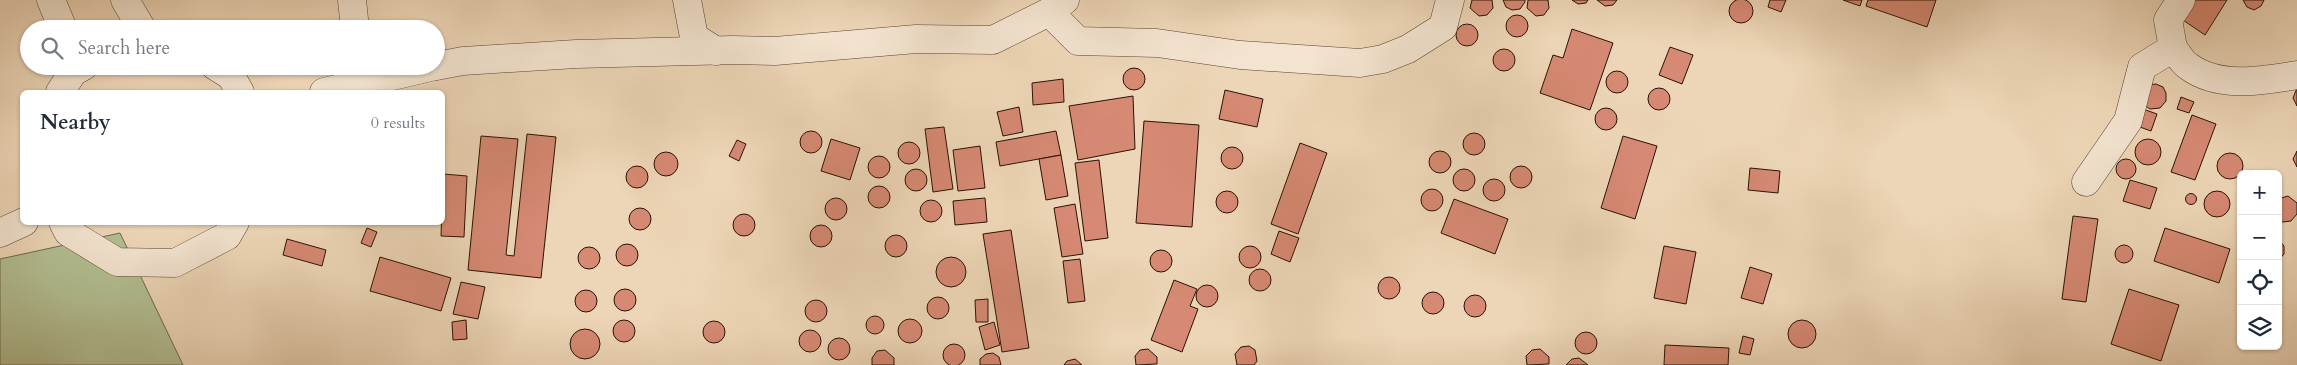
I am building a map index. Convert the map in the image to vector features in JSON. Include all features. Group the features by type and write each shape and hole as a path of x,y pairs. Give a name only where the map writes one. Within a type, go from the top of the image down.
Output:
{"street":[{"path":"50,0 59,20"},
{"path":"125,0 137,20"},
{"path":"352,0 354,20"},
{"path":"687,0 694,38 716,51"},
{"path":"445,64 463,61 576,54 775,51 916,39 993,40 1057,6 1078,41 1157,43 1240,55 1360,63 1383,59 1408,49 1444,27 1450,0"},
{"path":"2168,7 2173,48 2187,66 2214,79 2264,81 2297,75"},
{"path":"2086,182 2128,121 2142,67 2173,48"},
{"path":"61,90 71,75"},
{"path":"229,75 239,90"},
{"path":"328,90 356,75"},
{"path":"0,234 20,224"},
{"path":"64,225 68,232 117,262 176,263 226,236 233,225"}],"green space":[{"path":"120,233 183,365 0,365 0,259"}],"building":[{"path":"1741,-1 1750,2 1753,11 1750,20 1741,23 1732,20 1729,11 1732,2"},
{"path":"1472,0 1492,0 1493,8 1487,15 1479,16 1470,8"},
{"path":"1503,0 1525,0 1525,2 1520,9 1512,10 1506,7"},
{"path":"1528,0 1548,0 1549,8 1544,15 1536,16 1527,8"},
{"path":"1572,0 1588,0 1586,3 1578,4"},
{"path":"1597,0 1617,0 1613,5 1605,6"},
{"path":"1770,0 1786,0 1781,12 1768,7"},
{"path":"1843,0 1862,0 1860,6"},
{"path":"1868,0 1936,0 1927,27 1866,6"},
{"path":"2192,0 2227,0 2205,35 2180,18"},
{"path":"2243,0 2264,0 2261,6 2254,10 2247,7"},
{"path":"1517,15 1525,18 1528,26 1525,34 1517,37 1509,34 1506,26 1509,18"},
{"path":"1467,24 1475,27 1478,35 1475,43 1467,46 1459,43 1456,35 1459,27"},
{"path":"1572,29 1613,43 1590,110 1540,93 1553,55 1563,58"},
{"path":"1670,47 1693,55 1682,84 1659,75"},
{"path":"1504,49 1512,52 1515,60 1512,68 1504,71 1496,68 1493,60 1496,52"},
{"path":"1134,68 1142,71 1145,79 1142,87 1134,90 1126,87 1123,79 1126,71"},
{"path":"1617,71 1625,74 1628,82 1625,90 1617,93 1609,90 1606,82 1609,74"},
{"path":"1063,79 1064,102 1033,105 1032,83"},
{"path":"2156,84 2163,87 2166,93 2166,101 2160,108 2150,109 2144,105 2148,85"},
{"path":"1659,88 1667,91 1670,99 1667,107 1659,110 1651,107 1648,99 1651,91"},
{"path":"2297,88 2297,106 2293,98"},
{"path":"1225,90 1263,99 1257,127 1219,119"},
{"path":"1133,96 1135,149 1078,160 1069,106"},
{"path":"2181,97 2194,102 2189,113 2177,109"},
{"path":"1019,107 1023,132 1003,136 997,112"},
{"path":"1606,108 1614,111 1617,119 1614,127 1606,130 1598,127 1595,119 1598,111"},
{"path":"2143,109 2157,114 2151,131 2137,126"},
{"path":"2192,115 2216,124 2195,180 2171,172"},
{"path":"1144,121 1199,125 1192,227 1136,223"},
{"path":"944,127 953,189 933,192 925,129"},
{"path":"811,131 819,134 822,142 819,150 811,153 803,150 800,142 803,134"},
{"path":"1056,131 1061,155 1000,166 996,142"},
{"path":"1474,133 1482,136 1485,144 1482,152 1474,155 1466,152 1463,144 1466,136"},
{"path":"527,134 556,137 541,278 468,270 481,136 518,139 506,255 514,256"},
{"path":"1623,136 1657,146 1635,219 1601,208"},
{"path":"831,139 860,148 850,180 821,171"},
{"path":"2148,139 2157,143 2161,152 2157,161 2148,165 2139,161 2135,152 2139,143"},
{"path":"737,140 746,144 739,161 729,156"},
{"path":"909,142 917,145 920,153 917,161 909,164 901,161 898,153 901,145"},
{"path":"1300,143 1327,153 1298,234 1271,224"},
{"path":"980,146 985,188 958,191 953,150"},
{"path":"1232,147 1240,150 1243,158 1240,166 1232,169 1224,166 1221,158 1224,150"},
{"path":"1440,151 1448,154 1451,162 1448,170 1440,173 1432,170 1429,162 1432,154"},
{"path":"2297,151 2297,167 2293,159"},
{"path":"661,152 671,152 678,159 678,169 671,176 661,176 654,169 654,159"},
{"path":"2225,154 2235,154 2242,161 2242,170 2237,170 2237,176 2235,178 2225,178 2218,171 2218,161"},
{"path":"1061,155 1068,196 1046,200 1039,159"},
{"path":"879,156 887,159 890,167 887,175 879,178 871,175 868,167 871,159"},
{"path":"2126,159 2133,162 2136,169 2133,176 2126,179 2119,176 2116,169 2119,162"},
{"path":"1099,160 1108,238 1085,241 1075,163"},
{"path":"637,166 645,169 648,177 645,185 637,188 629,185 626,177 629,169"},
{"path":"1521,166 1529,169 1532,177 1529,185 1521,188 1513,185 1510,177 1513,169"},
{"path":"1750,168 1780,171 1778,193 1748,190"},
{"path":"916,169 924,172 927,180 924,188 916,191 908,188 905,180 908,172"},
{"path":"1464,169 1472,172 1475,180 1472,188 1464,191 1456,188 1453,180 1456,172"},
{"path":"445,174 467,176 464,237 441,236 441,225 445,225"},
{"path":"1494,179 1502,182 1505,190 1502,198 1494,201 1486,198 1483,190 1486,182"},
{"path":"2130,180 2157,188 2150,209 2123,201"},
{"path":"879,186 887,189 890,197 887,205 879,208 871,205 868,197 871,189"},
{"path":"1432,189 1440,192 1443,200 1440,208 1432,211 1424,208 1421,200 1424,192"},
{"path":"1227,191 1235,194 1238,202 1235,210 1227,213 1219,210 1216,202 1219,194"},
{"path":"2217,191 2226,195 2230,204 2226,213 2217,217 2208,213 2204,204 2208,195"},
{"path":"2191,193 2197,199 2191,205 2185,199"},
{"path":"2288,196 2297,203 2297,214 2291,221 2282,222 2282,198"},
{"path":"836,198 844,201 847,209 844,217 836,220 828,217 825,209 828,201"},
{"path":"985,198 987,222 955,225 953,201"},
{"path":"1454,199 1508,219 1495,254 1441,233"},
{"path":"931,200 939,203 942,211 939,219 931,222 923,219 920,211 923,203"},
{"path":"1075,204 1083,254 1062,257 1054,208"},
{"path":"640,208 648,211 651,219 648,227 640,230 632,227 629,219 632,211"},
{"path":"744,214 752,217 755,225 752,233 744,236 736,233 733,225 736,217"},
{"path":"2073,216 2098,219 2086,302 2062,299"},
{"path":"821,225 829,228 832,236 829,244 821,247 813,244 810,236 813,228"},
{"path":"367,228 377,232 371,247 361,243"},
{"path":"2165,228 2230,249 2219,283 2154,261"},
{"path":"1011,230 1029,348 1002,352 983,234"},
{"path":"1279,231 1299,238 1290,262 1271,254"},
{"path":"896,235 904,238 907,246 904,254 896,257 888,254 885,246 888,238"},
{"path":"287,239 326,250 322,266 283,255"},
{"path":"627,244 635,247 638,255 635,263 627,266 619,263 616,255 619,247"},
{"path":"2282,244 2284,246 2284,254 2282,256"},
{"path":"2124,245 2130,248 2133,254 2130,260 2124,263 2118,260 2115,254 2118,248"},
{"path":"1250,246 1258,249 1261,257 1258,265 1250,268 1242,265 1239,257 1242,249"},
{"path":"1664,246 1696,252 1686,304 1654,298"},
{"path":"589,247 597,250 600,258 597,266 589,269 581,266 578,258 581,250"},
{"path":"1161,250 1169,253 1172,261 1169,269 1161,272 1153,269 1150,261 1153,253"},
{"path":"380,257 451,278 441,311 370,291"},
{"path":"951,257 962,261 966,272 962,283 951,287 940,283 936,272 940,261"},
{"path":"1080,259 1085,301 1068,303 1063,261"},
{"path":"1750,267 1772,274 1763,304 1741,298"},
{"path":"1260,269 1268,272 1271,280 1268,288 1260,291 1252,288 1249,280 1252,272"},
{"path":"1389,277 1397,280 1400,288 1397,296 1389,299 1381,296 1378,288 1381,280"},
{"path":"1174,280 1197,289 1190,306 1198,309 1182,352 1151,340"},
{"path":"461,282 485,287 478,319 453,314"},
{"path":"1207,285 1215,288 1218,296 1215,304 1207,307 1199,304 1196,296 1199,288"},
{"path":"625,289 633,292 636,300 633,308 625,311 617,308 614,300 617,292"},
{"path":"2129,289 2179,305 2161,361 2111,344"},
{"path":"586,290 594,293 597,301 594,309 586,312 578,309 575,301 578,293"},
{"path":"1433,292 1441,295 1444,303 1441,311 1433,314 1425,311 1422,303 1425,295"},
{"path":"1475,295 1483,298 1486,306 1483,314 1475,317 1467,314 1464,306 1467,298"},
{"path":"938,297 946,300 949,308 946,316 938,319 930,316 927,308 930,300"},
{"path":"988,299 988,322 976,322 975,300"},
{"path":"816,300 824,303 827,311 824,319 816,322 808,319 805,311 808,303"},
{"path":"871,316 879,316 884,321 882,332 871,334 866,329 866,321"},
{"path":"910,319 915,320 921,326 921,336 915,342 910,343 905,342 899,336 898,331 899,326 905,320"},
{"path":"466,320 467,339 453,340 452,322"},
{"path":"624,320 632,323 635,331 632,339 624,342 616,339 613,331 616,323"},
{"path":"1802,320 1812,324 1816,334 1812,344 1802,348 1792,344 1788,334 1792,324"},
{"path":"714,321 722,324 725,332 722,340 714,343 706,340 703,332 706,324"},
{"path":"994,322 1000,345 985,350 979,327"},
{"path":"585,329 596,333 600,344 596,355 585,359 574,355 570,344 574,333"},
{"path":"810,330 818,333 821,341 818,349 810,352 802,349 799,341 802,333"},
{"path":"1586,332 1594,335 1597,343 1594,351 1586,354 1578,351 1575,343 1578,335"},
{"path":"1743,336 1754,339 1750,355 1739,353"},
{"path":"839,338 847,341 850,349 847,357 839,360 831,357 828,349 831,341"},
{"path":"954,344 962,347 965,355 962,363 954,366 946,363 943,355 946,347"},
{"path":"1665,345 1729,348 1728,365 1664,365"},
{"path":"1249,346 1255,350 1257,361 1254,365 1237,365 1235,354 1241,347"},
{"path":"1148,349 1157,357 1157,364 1136,365 1135,356 1140,350"},
{"path":"1540,349 1549,357 1549,364 1527,365 1526,356 1532,350"},
{"path":"885,350 894,358 894,365 872,365 872,358 877,351"},
{"path":"993,353 999,357 1001,365 980,365 980,359 986,354"},
{"path":"1579,358 1588,365 1566,365 1572,359"},
{"path":"1075,359 1082,365 1064,365 1067,361"}]}
